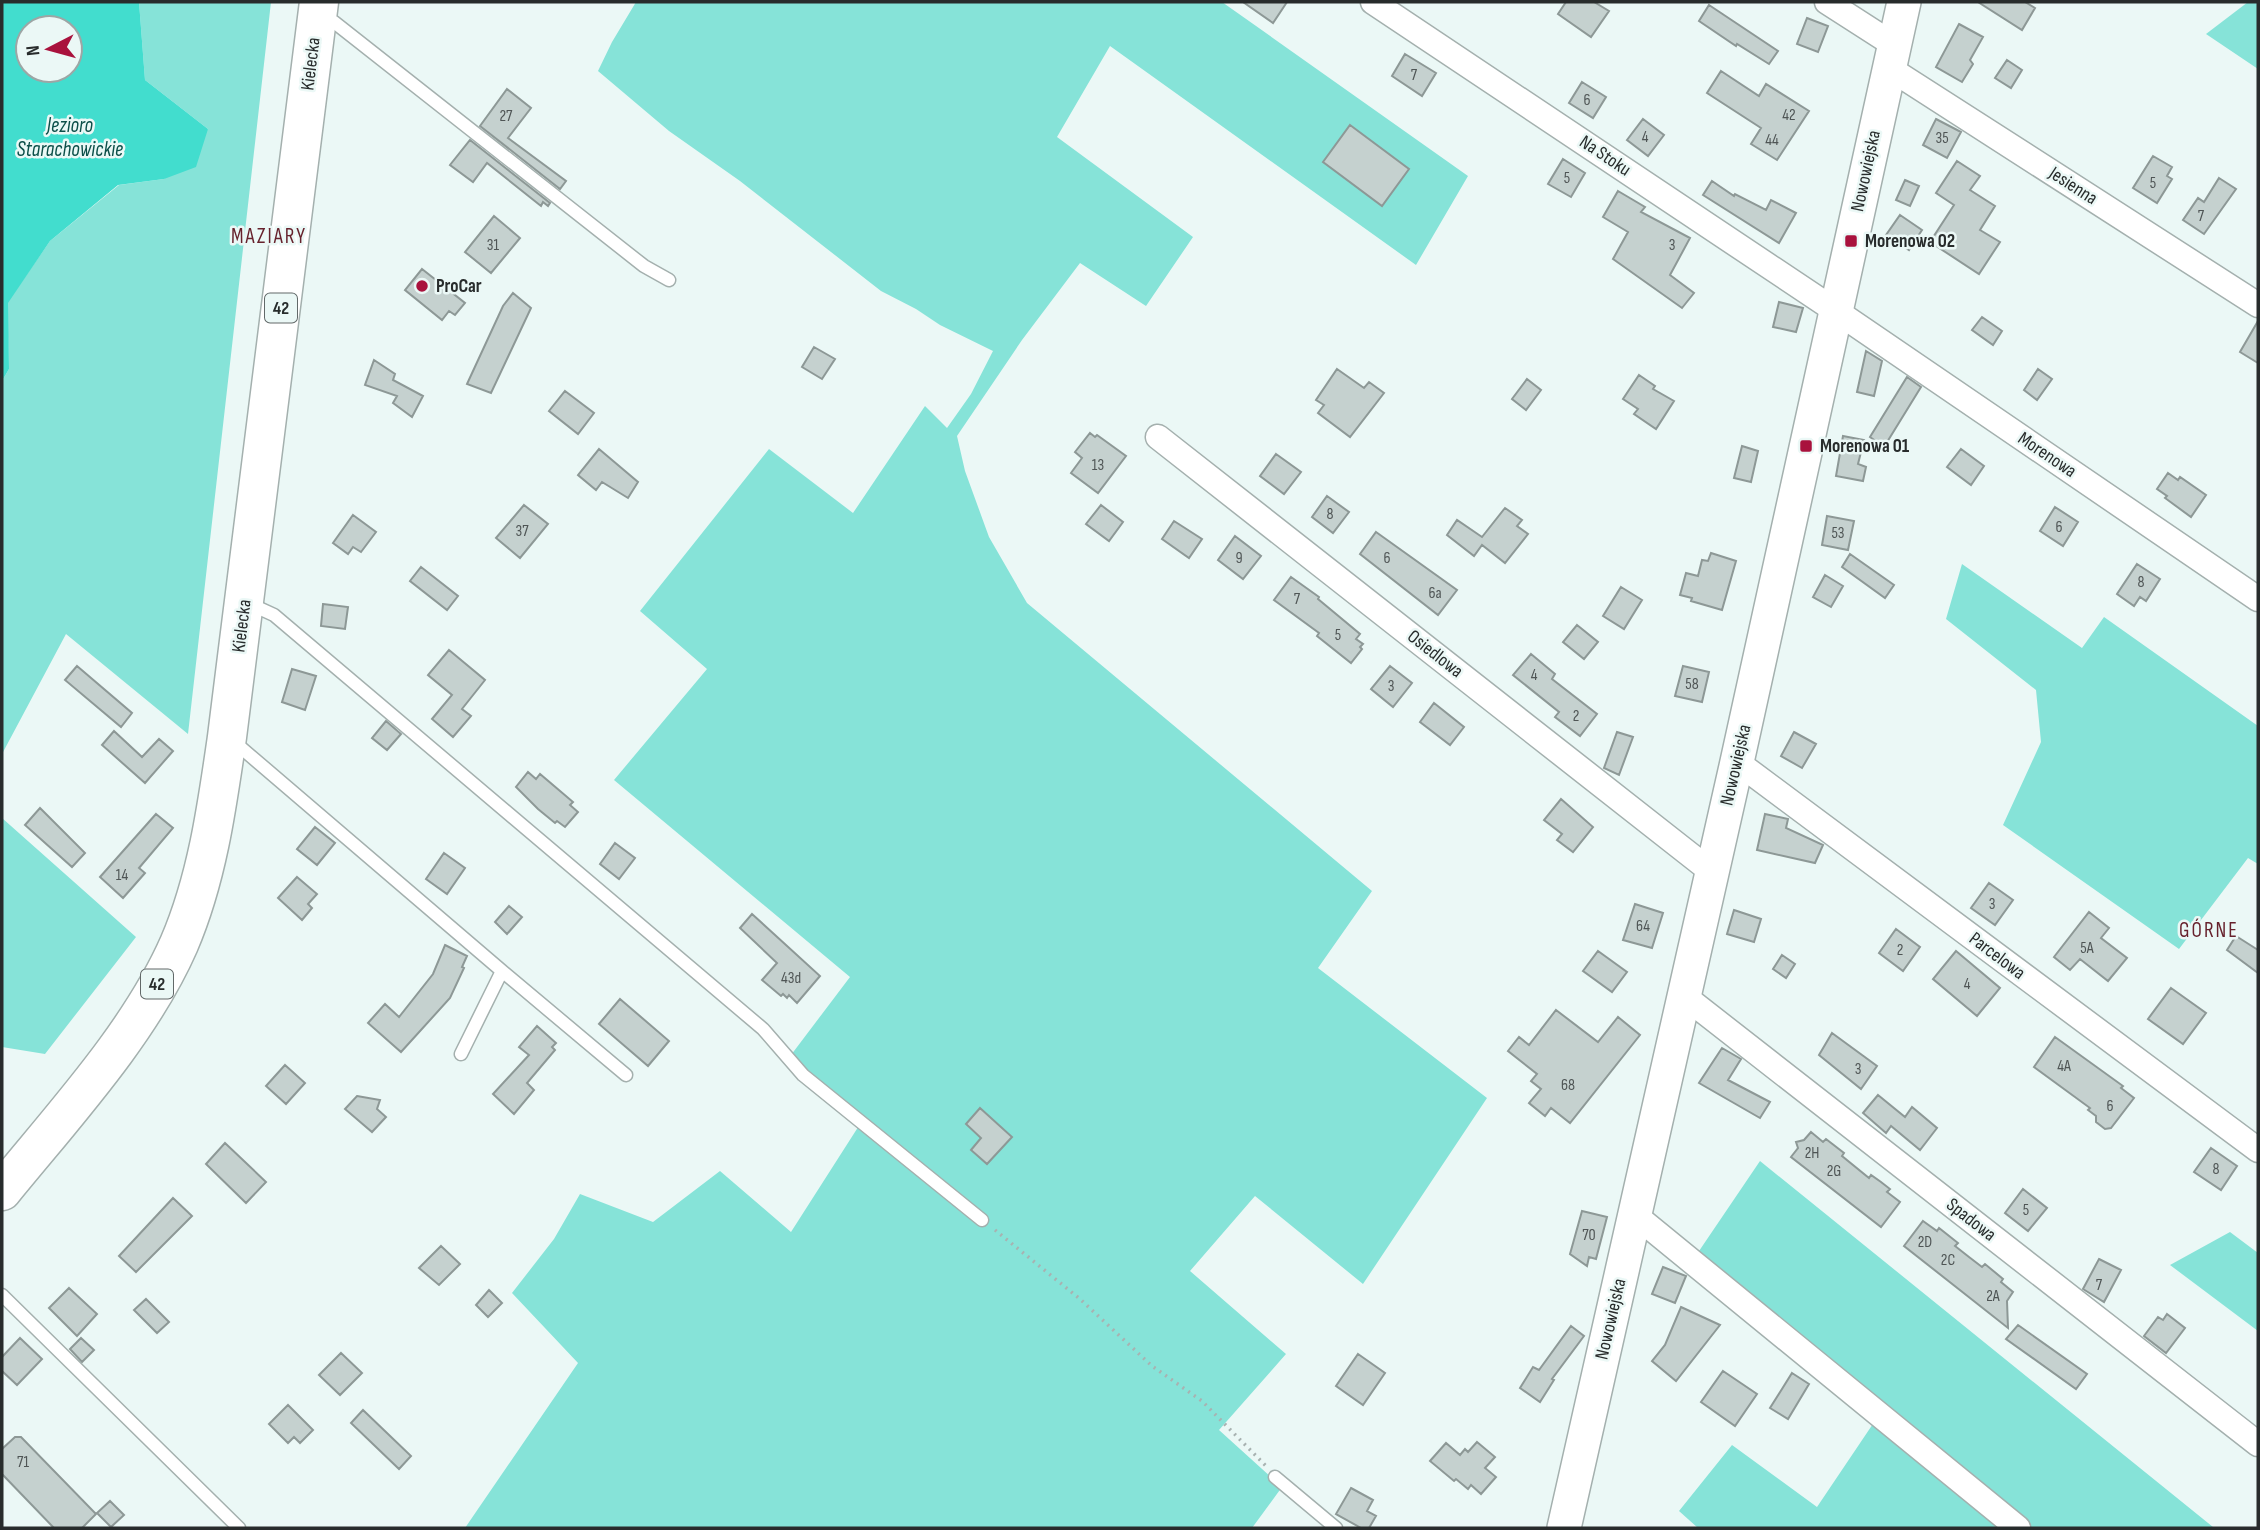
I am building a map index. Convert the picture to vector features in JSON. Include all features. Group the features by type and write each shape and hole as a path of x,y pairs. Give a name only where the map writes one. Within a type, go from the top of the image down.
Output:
{"main road":[{"name":"Kielecka","path":"2,1191 89,1084 154,991 179,944 202,872 217,811 227,737 318,8"}],"street":[{"name":"Na Stoku","path":"1374,2 1836,311"},
{"name":"Jesienna","path":"1827,2 1891,56 2258,304"},
{"name":"Nowowiejska","path":"1564,1528 1737,762 1904,2"},
{"name":"Morenowa","path":"1836,311 2258,599"},
{"name":"Osiedlowa","path":"1158,437 1712,872"},
{"name":"Parcelowa","path":"1737,762 2258,1150"},
{"name":"Spadowa","path":"1684,996 2258,1444"},
{"path":"1635,1214 2018,1528"}],"lane":[{"path":"318,8 644,266 669,280"},
{"path":"245,602 274,615 763,1029 803,1075 982,1220"},
{"path":"227,737 626,1075"},
{"path":"461,1054 502,971"},
{"path":"2,1295 239,1528"},
{"path":"1275,1476 1336,1528"}],"path":[{"path":"982,1220 1080,1299 1152,1366 1202,1401 1275,1476"}],"shaded area":[{"path":"139,2 271,2 188,734 66,634 2,754 2,381 9,369 7,303 50,241 119,185 164,179 208,129 145,80"},
{"path":"636,2 1222,2 1468,176 1416,265 1110,46 1057,137 1193,237 1146,306 1080,263 1022,340 957,436 965,471 989,537 1027,603 1372,891 1318,968 1487,1098 1363,1284 1255,1196 1190,1271 1286,1354 1219,1430 1282,1487 1252,1528 465,1528 578,1363 512,1293 554,1239 580,1194 653,1222 720,1171 791,1232 862,1121 791,1055 850,977 614,780 707,669 640,611 769,449 853,513 925,406 947,428 971,394 993,351 940,325 881,291 740,181 669,131 598,71"},
{"path":"2248,2 2258,2 2258,69 2206,34"},
{"path":"1962,564 2082,648 2104,617 2258,726 2258,864 2248,858 2179,949 2003,825 2041,742 2036,690 1946,619"},
{"path":"2,818 136,937 45,1054 2,1047"},
{"path":"1760,1161 2213,1527 1698,1528 1679,1511 1732,1445 1817,1507 1885,1406 1697,1254"},
{"path":"2230,1232 2258,1253 2258,1331 2170,1265"}],"water":[{"name":"Jezioro Starachowickie","path":"2,2 139,2 145,80 208,129 196,167 164,179 118,185 50,241 8,303 9,369 2,381"}],"building":[{"path":"1243,2 1287,2 1273,23"},
{"path":"1566,2 1594,2 1609,11 1591,37 1558,14"},
{"path":"1978,2 2025,2 2035,8 2022,30"},
{"path":"1709,5 1778,51 1769,64 1699,21"},
{"path":"1807,18 1828,26 1818,52 1797,44"},
{"path":"1959,24 1983,37 1970,60 1973,64 1962,82 1936,67"},
{"path":"1405,54 1436,73 1422,96 1392,76"},
{"path":"2007,60 2022,70 2011,88 1995,78"},
{"path":"1721,71 1759,96 1766,84 1809,111 1777,160 1751,144 1761,128 1707,93"},
{"path":"1582,82 1606,97 1593,118 1569,103"},
{"path":"507,89 531,108 508,138 566,181 560,189 480,126"},
{"path":"1643,119 1664,135 1648,156 1627,140"},
{"path":"1936,119 1961,132 1947,158 1923,145"},
{"path":"1350,125 1409,169 1382,206 1323,162"},
{"path":"470,140 550,203 548,206 543,202 541,206 487,163 473,182 450,165"},
{"path":"2153,156 2172,167 2167,176 2172,179 2157,203 2133,188"},
{"path":"1563,159 1585,173 1571,197 1548,184"},
{"path":"1957,161 1980,176 1970,190 1995,206 1980,230 2000,242 1979,274 1930,242 1954,205 1936,193"},
{"path":"2219,178 2236,189 2204,234 2183,220 2198,198 2204,202"},
{"path":"1905,180 1919,186 1910,206 1896,200"},
{"path":"1712,181 1734,196 1735,194 1766,210 1771,200 1796,213 1779,243 1703,195"},
{"path":"1618,191 1645,207 1641,212 1690,238 1670,275 1694,293 1682,308 1613,259 1628,232 1603,217"},
{"path":"1900,215 1922,230 1909,250 1886,235"},
{"path":"494,216 520,238 491,273 465,252"},
{"path":"422,269 465,303 455,315 449,311 442,320 405,290"},
{"path":"513,293 531,308 491,393 467,384 503,306"},
{"path":"1779,302 1803,308 1796,332 1773,327"},
{"path":"1982,317 2002,331 1993,345 1972,330"},
{"path":"2258,321 2258,363 2240,352"},
{"path":"814,347 835,359 822,379 802,367"},
{"path":"1866,351 1882,361 1874,396 1857,392"},
{"path":"374,360 395,374 393,380 423,396 412,417 393,403 397,396 365,385"},
{"path":"1337,369 1364,388 1369,382 1384,393 1350,437 1318,413 1324,405 1316,400"},
{"path":"2038,369 2052,379 2037,400 2024,390"},
{"path":"1639,375 1655,386 1653,389 1674,401 1656,429 1634,414 1638,409 1623,399"},
{"path":"1907,377 1921,387 1884,447 1870,437"},
{"path":"1527,379 1541,390 1526,410 1512,399"},
{"path":"565,391 594,413 578,434 549,411"},
{"path":"1090,433 1126,456 1098,493 1071,473 1082,458 1075,452"},
{"path":"1843,436 1864,440 1858,464 1866,467 1863,481 1836,476"},
{"path":"1742,446 1758,451 1751,482 1734,478"},
{"path":"599,449 638,482 628,498 602,482 596,490 578,475"},
{"path":"1961,449 1984,466 1971,485 1947,467"},
{"path":"1276,454 1301,472 1284,494 1260,476"},
{"path":"2168,473 2178,480 2180,477 2206,495 2191,517 2157,489"},
{"path":"1327,496 1349,512 1333,533 1312,517"},
{"path":"524,505 548,524 520,558 496,538"},
{"path":"1101,505 1123,522 1109,541 1086,524"},
{"path":"2055,507 2078,522 2063,546 2040,531"},
{"path":"1505,508 1522,520 1517,526 1528,534 1505,563 1482,545 1474,556 1447,535 1457,520 1482,537"},
{"path":"353,515 376,532 361,552 353,547 348,554 333,543"},
{"path":"1827,516 1854,521 1848,550 1822,545"},
{"path":"1174,521 1202,539 1189,558 1162,539"},
{"path":"1376,532 1457,590 1438,615 1360,554"},
{"path":"1235,536 1261,556 1243,579 1218,560"},
{"path":"1711,553 1736,561 1722,610 1680,595 1686,573 1698,576 1702,560 1708,561"},
{"path":"1850,554 1894,585 1885,598 1842,567"},
{"path":"2137,564 2160,579 2146,601 2140,597 2134,606 2117,594"},
{"path":"421,567 458,596 447,610 410,581"},
{"path":"1825,575 1843,586 1831,607 1813,597"},
{"path":"1291,577 1319,597 1318,599 1360,634 1356,639 1363,644 1360,647 1362,649 1351,663 1317,636 1319,633 1274,600"},
{"path":"1621,587 1642,600 1624,629 1603,616"},
{"path":"323,604 348,607 345,629 321,626"},
{"path":"1577,625 1598,642 1584,659 1563,642"},
{"path":"449,650 485,680 462,709 471,716 453,737 432,719 452,695 428,675"},
{"path":"1531,654 1555,674 1552,679 1597,714 1580,736 1555,717 1559,712 1513,675"},
{"path":"77,666 132,713 121,727 65,680"},
{"path":"1390,666 1412,683 1393,707 1371,689"},
{"path":"1683,666 1709,672 1702,702 1675,696"},
{"path":"292,669 316,676 305,710 282,702"},
{"path":"1434,703 1464,727 1450,745 1420,722"},
{"path":"386,721 401,734 387,750 372,738"},
{"path":"114,731 142,757 159,739 173,751 145,783 102,745"},
{"path":"1617,732 1633,737 1619,775 1604,768"},
{"path":"1794,732 1816,744 1802,768 1781,756"},
{"path":"528,772 536,779 540,774 573,802 570,805 578,812 565,827 557,821 555,823 516,787"},
{"path":"1561,799 1593,827 1573,852 1557,840 1562,834 1544,820"},
{"path":"40,808 85,853 72,867 25,825"},
{"path":"156,814 173,828 139,868 145,873 123,898 100,877"},
{"path":"1765,814 1788,819 1786,828 1823,845 1815,863 1757,850"},
{"path":"315,827 335,843 317,865 297,849"},
{"path":"615,843 635,858 619,879 600,864"},
{"path":"444,853 465,868 447,894 426,879"},
{"path":"297,877 317,894 308,904 312,908 302,920 278,898"},
{"path":"1989,883 2013,900 1995,925 1971,908"},
{"path":"1635,904 1663,913 1652,948 1623,940"},
{"path":"509,906 522,917 507,934 495,922"},
{"path":"1734,910 1761,919 1754,942 1727,934"},
{"path":"2089,912 2109,928 2101,938 2127,958 2108,981 2080,959 2070,970 2054,957"},
{"path":"752,914 820,976 797,1003 789,995 787,998 783,994 781,996 762,980 777,963 740,928"},
{"path":"1896,929 1920,947 1903,971 1879,953"},
{"path":"2236,936 2258,950 2258,973 2227,950"},
{"path":"445,945 467,956 462,967 464,968 450,998 401,1052 368,1023 385,1004 399,1017 433,974"},
{"path":"1598,951 1627,972 1612,992 1583,971"},
{"path":"1956,951 2000,988 1977,1016 1933,979"},
{"path":"1782,955 1795,964 1786,978 1773,969"},
{"path":"2171,988 2206,1013 2183,1044 2148,1019"},
{"path":"620,999 669,1041 648,1066 599,1024"},
{"path":"1556,1010 1598,1042 1618,1017 1640,1035 1570,1123 1551,1108 1545,1116 1529,1103 1541,1089 1531,1081 1537,1074 1508,1051 1519,1037 1529,1045"},
{"path":"537,1026 556,1043 552,1047 555,1050 527,1083 534,1090 514,1114 493,1094 529,1055 519,1047"},
{"path":"1832,1033 1877,1066 1861,1089 1819,1055"},
{"path":"2055,1037 2123,1086 2121,1088 2134,1098 2111,1128 2105,1129 2096,1122 2096,1116 2088,1110 2090,1108 2034,1067"},
{"path":"1722,1048 1741,1059 1728,1080 1770,1102 1760,1118 1699,1083"},
{"path":"285,1065 305,1083 286,1104 266,1086"},
{"path":"1878,1095 1905,1117 1912,1107 1937,1128 1920,1150 1891,1126 1886,1133 1863,1113"},
{"path":"357,1096 380,1100 377,1109 386,1117 372,1132 345,1109"},
{"path":"980,1108 1012,1137 987,1164 971,1150 981,1138 966,1124"},
{"path":"1811,1132 1823,1142 1826,1139 1844,1153 1842,1156 1869,1178 1871,1175 1890,1189 1887,1192 1900,1202 1881,1227 1791,1157 1798,1148 1796,1142 1804,1140"},
{"path":"225,1143 266,1182 246,1203 206,1164"},
{"path":"2211,1148 2237,1166 2221,1190 2194,1172"},
{"path":"2023,1189 2047,1208 2028,1231 2005,1213"},
{"path":"173,1198 192,1216 136,1272 119,1256"},
{"path":"1582,1211 1607,1217 1596,1259 1589,1257 1587,1266 1570,1254"},
{"path":"1923,1221 1937,1231 1939,1228 1958,1243 1955,1246 1982,1267 1985,1264 2003,1279 2001,1282 2013,1292 2007,1301 2008,1328 1904,1246"},
{"path":"441,1246 460,1264 439,1285 419,1268"},
{"path":"2099,1259 2121,1270 2104,1302 2083,1289"},
{"path":"1663,1267 1686,1276 1675,1303 1652,1294"},
{"path":"69,1288 97,1314 77,1336 49,1308"},
{"path":"489,1290 502,1303 488,1317 476,1305"},
{"path":"146,1299 169,1322 157,1333 134,1310"},
{"path":"1681,1307 1720,1325 1676,1381 1652,1361 1665,1345"},
{"path":"2167,1314 2185,1328 2166,1353 2144,1336 2158,1317 2163,1320"},
{"path":"2018,1325 2087,1374 2076,1389 2006,1339"},
{"path":"1571,1326 1584,1336 1552,1379 1554,1380 1540,1402 1520,1388 1533,1367 1539,1370"},
{"path":"20,1338 42,1359 17,1385 2,1371 2,1357"},
{"path":"81,1338 94,1350 82,1362 70,1349"},
{"path":"341,1353 362,1373 340,1395 319,1375"},
{"path":"1358,1354 1385,1373 1363,1405 1336,1386"},
{"path":"1723,1371 1757,1394 1735,1426 1701,1402"},
{"path":"1792,1373 1809,1384 1788,1419 1770,1408"},
{"path":"288,1405 313,1430 300,1443 294,1437 288,1443 269,1424"},
{"path":"363,1410 411,1456 399,1469 351,1423"},
{"path":"15,1437 21,1437 96,1514 82,1528 54,1528 2,1474 2,1449"},
{"path":"1477,1442 1495,1457 1485,1468 1496,1477 1481,1494 1471,1485 1468,1489 1456,1479 1454,1481 1430,1461 1446,1443 1460,1455 1465,1449 1468,1452"},
{"path":"1351,1488 1373,1500 1367,1511 1376,1516 1369,1528 1361,1528 1336,1514"},
{"path":"110,1501 124,1515 111,1527 97,1513"}],"place":[{"name":"Morenowa 02","path":"1851,241"},
{"name":"ProCar","path":"422,286"},
{"name":"Morenowa 01","path":"1806,446"}],"district":[{"name":"MAZIARY","path":"269,236"},
{"name":"GÓRNE","path":"2209,930"}]}
